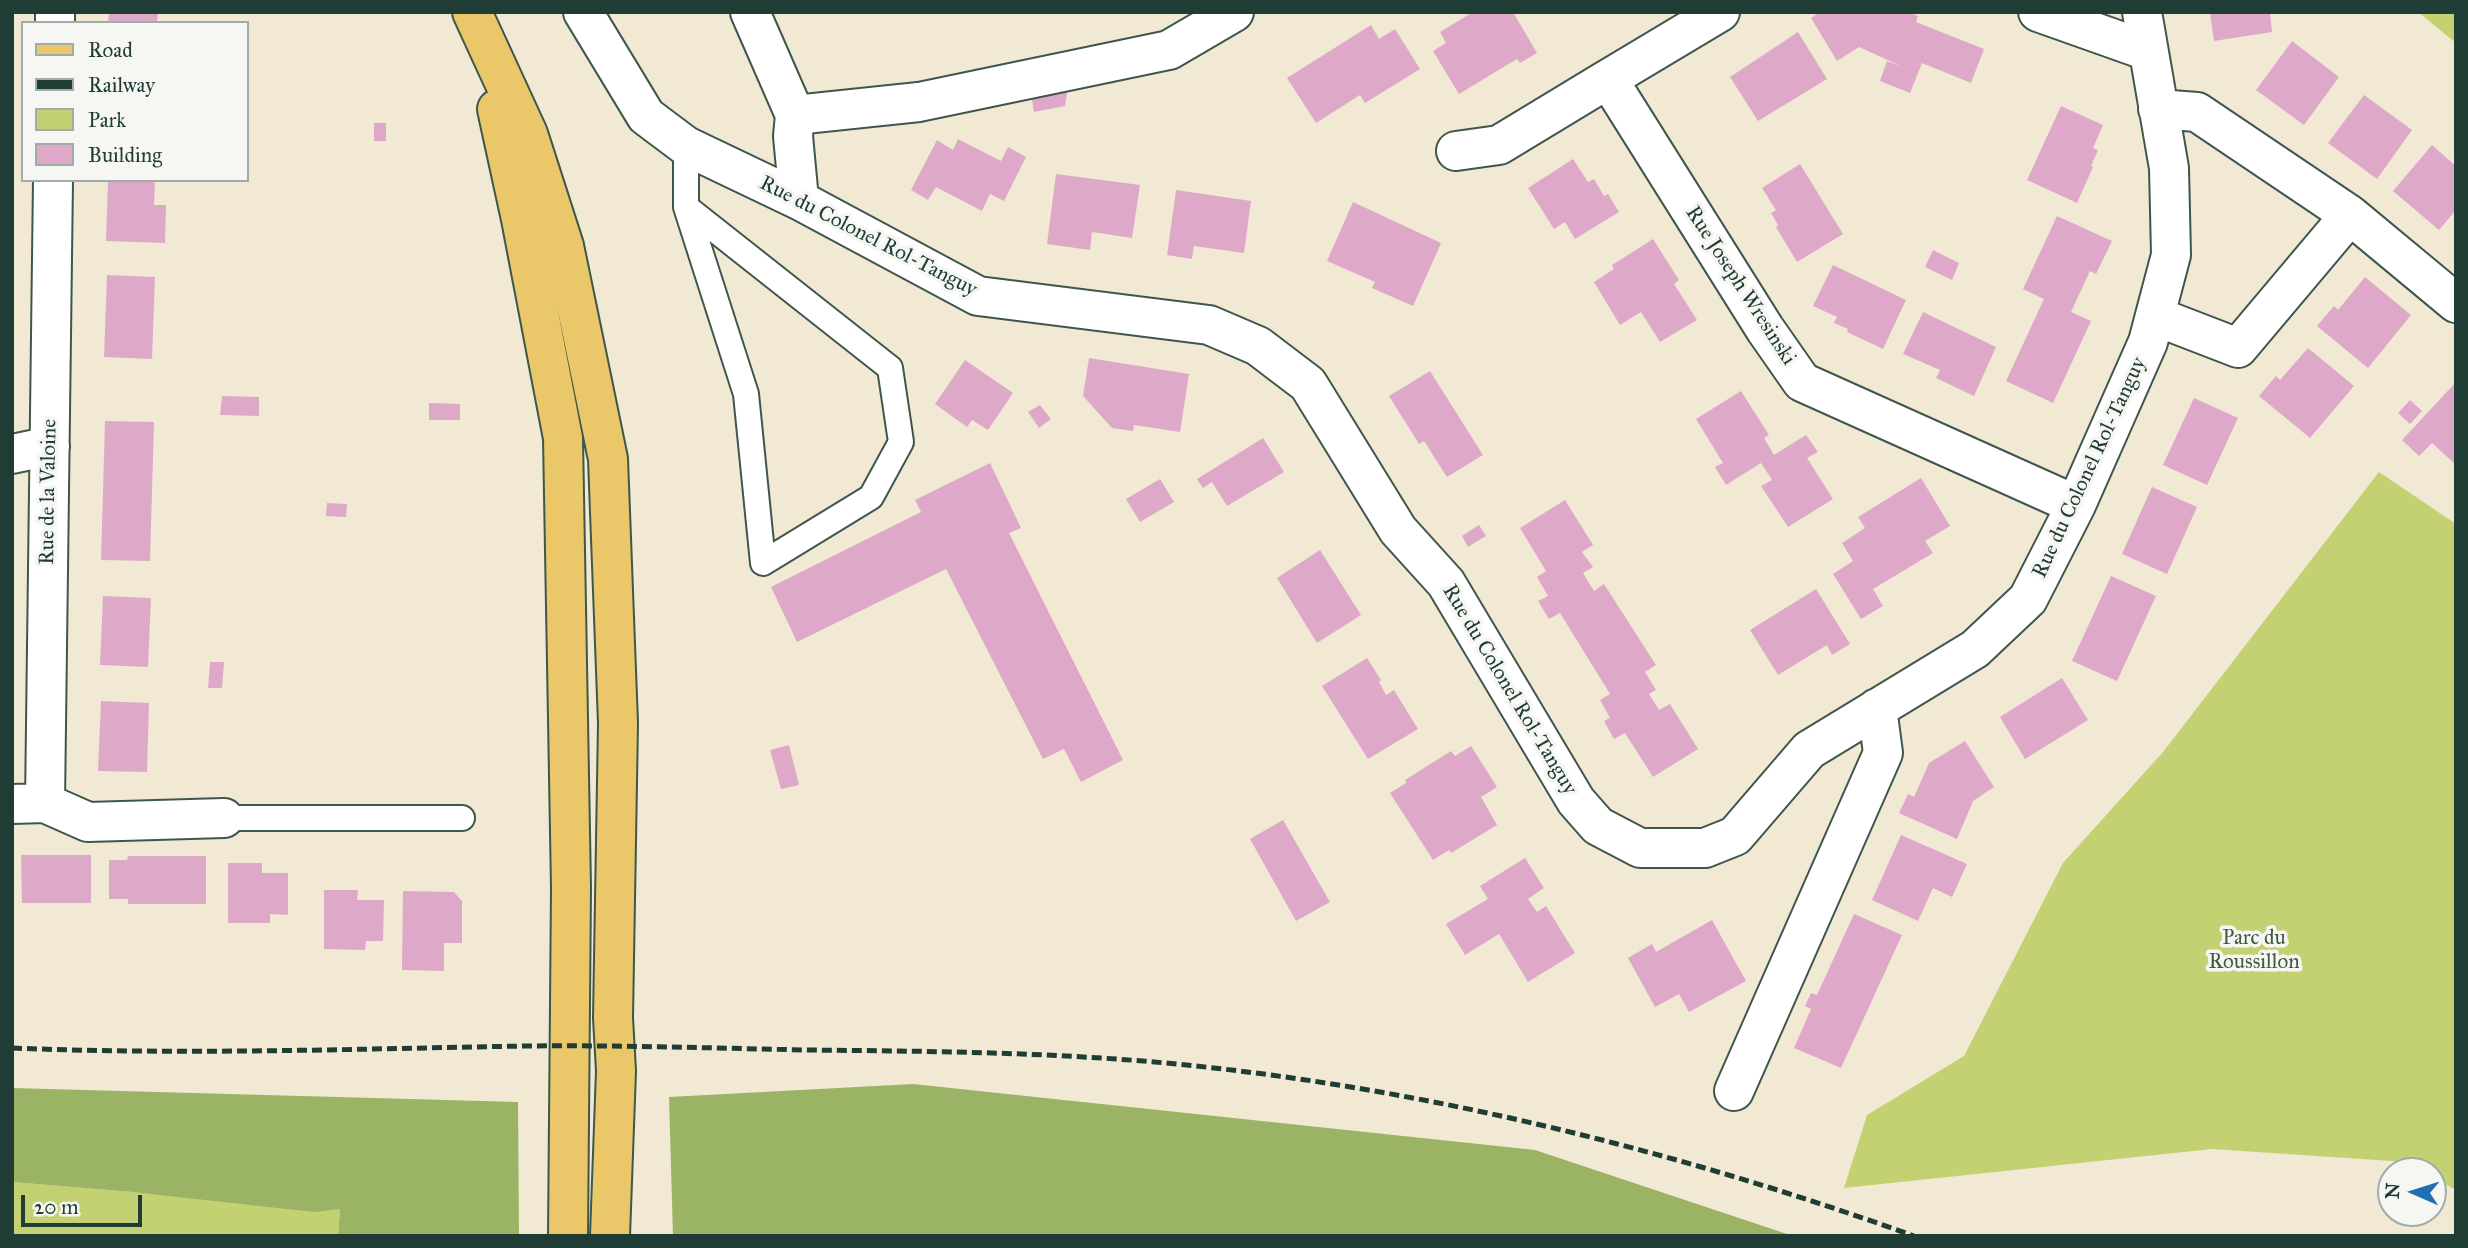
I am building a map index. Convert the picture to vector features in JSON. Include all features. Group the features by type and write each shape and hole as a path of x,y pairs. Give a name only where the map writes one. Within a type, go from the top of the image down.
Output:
{"main road":[{"path":"475,17 521,219 563,439 572,888 568,1236"},
{"path":"475,17 528,134 564,246 608,459 618,723 613,1018 616,1071 610,1236"}],"street":[{"name":"Rue du Colonel Rol-Tanguy","path":"583,12 646,116 686,146 799,200 978,296 1209,325 1258,346 1308,384 1398,530 1446,583 1576,801 1598,826 1640,848 1705,848 1735,836 1809,750 1975,649 2028,599 2076,505 2148,342 2171,255 2169,168 2143,12"},
{"path":"750,12 795,115 793,136 799,200"},
{"path":"795,115 919,102 1169,50 1234,12"},
{"path":"1456,151 1499,145 1720,12"},
{"path":"2038,12 2148,51"},
{"name":"Rue Joseph Wresinski","path":"1608,79 1802,382 2076,505"},
{"path":"2158,109 2197,112 2350,215 2456,303"},
{"name":"Rue de la Valoine","path":"53,182 50,446 29,804 88,822 224,818"},
{"path":"2155,316 2238,348 2350,215"},
{"path":"12,454 50,446"},
{"path":"1734,1091 1883,753 1877,708"}],"lane":[{"path":"686,146 686,207 746,394 763,563 871,497 901,442 890,368 686,207"},
{"path":"224,818 462,818"}],"green space":[{"path":"2418,12 2456,12 2456,43"},
{"name":"Parc du Roussillon","path":"2379,472 2456,524 2456,1190 2447,1185 2447,1157 2377,1157 2377,1160 2212,1149 1844,1188 1867,1115 1964,1056 2063,863 2163,752"},
{"path":"913,1084 1535,1150 1793,1236 673,1236 669,1097"},
{"path":"12,1088 518,1102 519,1236 338,1236 340,1209 314,1212 12,1182"},
{"path":"12,1182 340,1209 338,1236 12,1236"}],"building":[{"path":"109,12 158,12 157,21 108,21"},
{"path":"1473,12 1513,12 1537,53 1520,63 1517,59 1459,94 1433,51 1446,43 1440,32"},
{"path":"1819,12 1908,12 1918,16 1916,22 1984,49 1971,83 1922,63 1910,93 1880,81 1887,61 1901,66 1859,47 1837,61 1811,18"},
{"path":"2210,12 2270,12 2272,32 2214,41"},
{"path":"1371,25 1379,39 1395,29 1420,69 1365,103 1360,95 1316,123 1287,78"},
{"path":"1798,32 1827,79 1758,121 1730,77"},
{"path":"2292,41 2339,77 2304,125 2256,90"},
{"path":"1068,87 1065,106 1034,112 1031,93"},
{"path":"2364,95 2412,130 2377,179 2328,143"},
{"path":"2061,106 2103,125 2093,148 2098,150 2091,166 2093,167 2077,203 2027,180"},
{"path":"374,123 386,123 386,141 374,141"},
{"path":"958,139 1001,161 1008,147 1026,157 1004,201 990,194 982,211 936,187 928,200 911,190 937,140 953,150"},
{"path":"2432,145 2456,166 2456,210 2439,230 2393,191"},
{"path":"1573,159 1588,182 1594,179 1604,196 1608,194 1619,212 1575,239 1565,222 1554,229 1528,188"},
{"path":"1800,164 1843,234 1797,262 1776,227 1778,225 1771,213 1776,210 1762,188"},
{"path":"1056,174 1140,185 1132,238 1092,232 1090,250 1047,244"},
{"path":"108,182 155,182 154,205 166,205 165,243 106,241"},
{"path":"1176,190 1251,201 1244,253 1194,246 1192,259 1167,255"},
{"path":"1353,202 1441,243 1413,306 1372,288 1375,282 1327,261"},
{"path":"2057,216 2112,241 2096,274 2090,271 2071,312 2091,321 2053,403 2006,381 2044,299 2023,289"},
{"path":"1653,239 1679,280 1674,284 1697,320 1660,342 1641,312 1620,325 1594,282 1614,269 1612,265"},
{"path":"1933,250 1959,263 1952,280 1925,267"},
{"path":"1833,265 1906,300 1883,349 1847,332 1848,329 1834,323 1837,317 1813,306"},
{"path":"107,275 155,277 152,359 104,357"},
{"path":"2365,277 2411,315 2368,368 2317,326 2334,306 2338,310"},
{"path":"1923,312 1996,347 1974,396 1936,378 1940,370 1903,354"},
{"path":"2308,348 2354,386 2310,438 2259,396 2276,376 2280,380"},
{"path":"1089,358 1189,374 1180,432 1134,425 1133,431 1112,428 1083,396"},
{"path":"965,360 1013,393 988,430 972,420 967,427 935,404"},
{"path":"1430,371 1483,455 1447,477 1424,441 1419,444 1389,396"},
{"path":"2456,382 2456,465 2432,443 2419,456 2402,440"},
{"path":"1741,391 1769,435 1764,438 1774,455 1806,435 1818,452 1807,458 1833,499 1788,527 1761,486 1772,480 1761,463 1726,485 1715,467 1723,463 1696,419"},
{"path":"222,396 259,397 259,416 220,415"},
{"path":"2194,398 2238,418 2207,485 2163,465"},
{"path":"2410,400 2422,411 2410,424 2398,413"},
{"path":"429,403 460,404 460,420 429,420"},
{"path":"1040,405 1051,419 1039,428 1028,412"},
{"path":"105,421 154,422 150,561 101,560"},
{"path":"1263,438 1284,472 1227,506 1212,482 1203,488 1197,479"},
{"path":"990,463 1021,528 1009,533 1123,760 1081,782 1064,749 1043,759 946,569 797,642 771,587 921,512 915,500"},
{"path":"1921,478 1950,526 1925,541 1933,553 1873,589 1883,606 1861,619 1833,574 1853,561 1842,543 1865,528 1858,517"},
{"path":"1160,479 1174,502 1140,522 1126,499"},
{"path":"2152,487 2197,507 2167,574 2122,554"},
{"path":"1565,500 1593,545 1582,552 1593,567 1583,573 1594,591 1604,584 1656,665 1645,672 1656,690 1649,694 1659,710 1670,704 1698,749 1653,777 1625,733 1614,739 1604,721 1610,718 1600,700 1610,694 1560,613 1549,619 1538,601 1548,596 1537,577 1546,571 1520,528"},
{"path":"327,503 347,504 346,517 326,516"},
{"path":"1479,525 1486,536 1468,547 1462,536"},
{"path":"1320,550 1361,615 1317,643 1277,578"},
{"path":"2111,576 2156,596 2117,681 2072,661"},
{"path":"1816,589 1850,644 1832,655 1827,645 1778,675 1750,630"},
{"path":"103,596 151,598 148,667 100,665"},
{"path":"1367,658 1381,680 1379,682 1386,695 1394,690 1418,729 1368,759 1322,686"},
{"path":"210,662 224,662 222,688 208,688"},
{"path":"2062,678 2088,720 2025,759 2000,717"},
{"path":"101,701 149,703 147,772 98,771"},
{"path":"1965,741 1994,787 1973,801 1957,839 1899,813 1908,794 1914,797 1929,763"},
{"path":"789,745 799,785 781,789 770,750"},
{"path":"1471,746 1497,787 1481,797 1497,825 1451,853 1449,850 1433,860 1390,793 1406,783 1405,780 1451,751 1455,756"},
{"path":"1283,820 1330,902 1296,921 1250,839"},
{"path":"1901,835 1967,864 1952,897 1933,888 1918,921 1872,900"},
{"path":"21,855 91,855 91,903 22,903"},
{"path":"128,856 206,856 206,904 128,904 128,899 109,899 109,860 127,860"},
{"path":"1525,858 1544,888 1528,899 1537,912 1546,906 1575,953 1528,982 1499,934 1465,955 1446,924 1488,899 1480,886"},
{"path":"228,863 262,863 262,873 288,873 288,915 270,914 270,923 228,923"},
{"path":"324,890 358,890 357,900 384,900 383,941 366,941 365,950 324,949"},
{"path":"403,891 454,892 462,901 462,943 444,943 444,971 402,970"},
{"path":"1854,914 1902,935 1841,1068 1794,1048 1811,1009 1805,1006 1811,993 1817,995"},
{"path":"1712,920 1746,981 1689,1012 1679,994 1655,1007 1628,958 1652,944 1656,952"}],"railway":[{"path":"12,1048 204,1051 629,1046 974,1052 1143,1061 1339,1085 1534,1123 1726,1174 1914,1236"}]}
